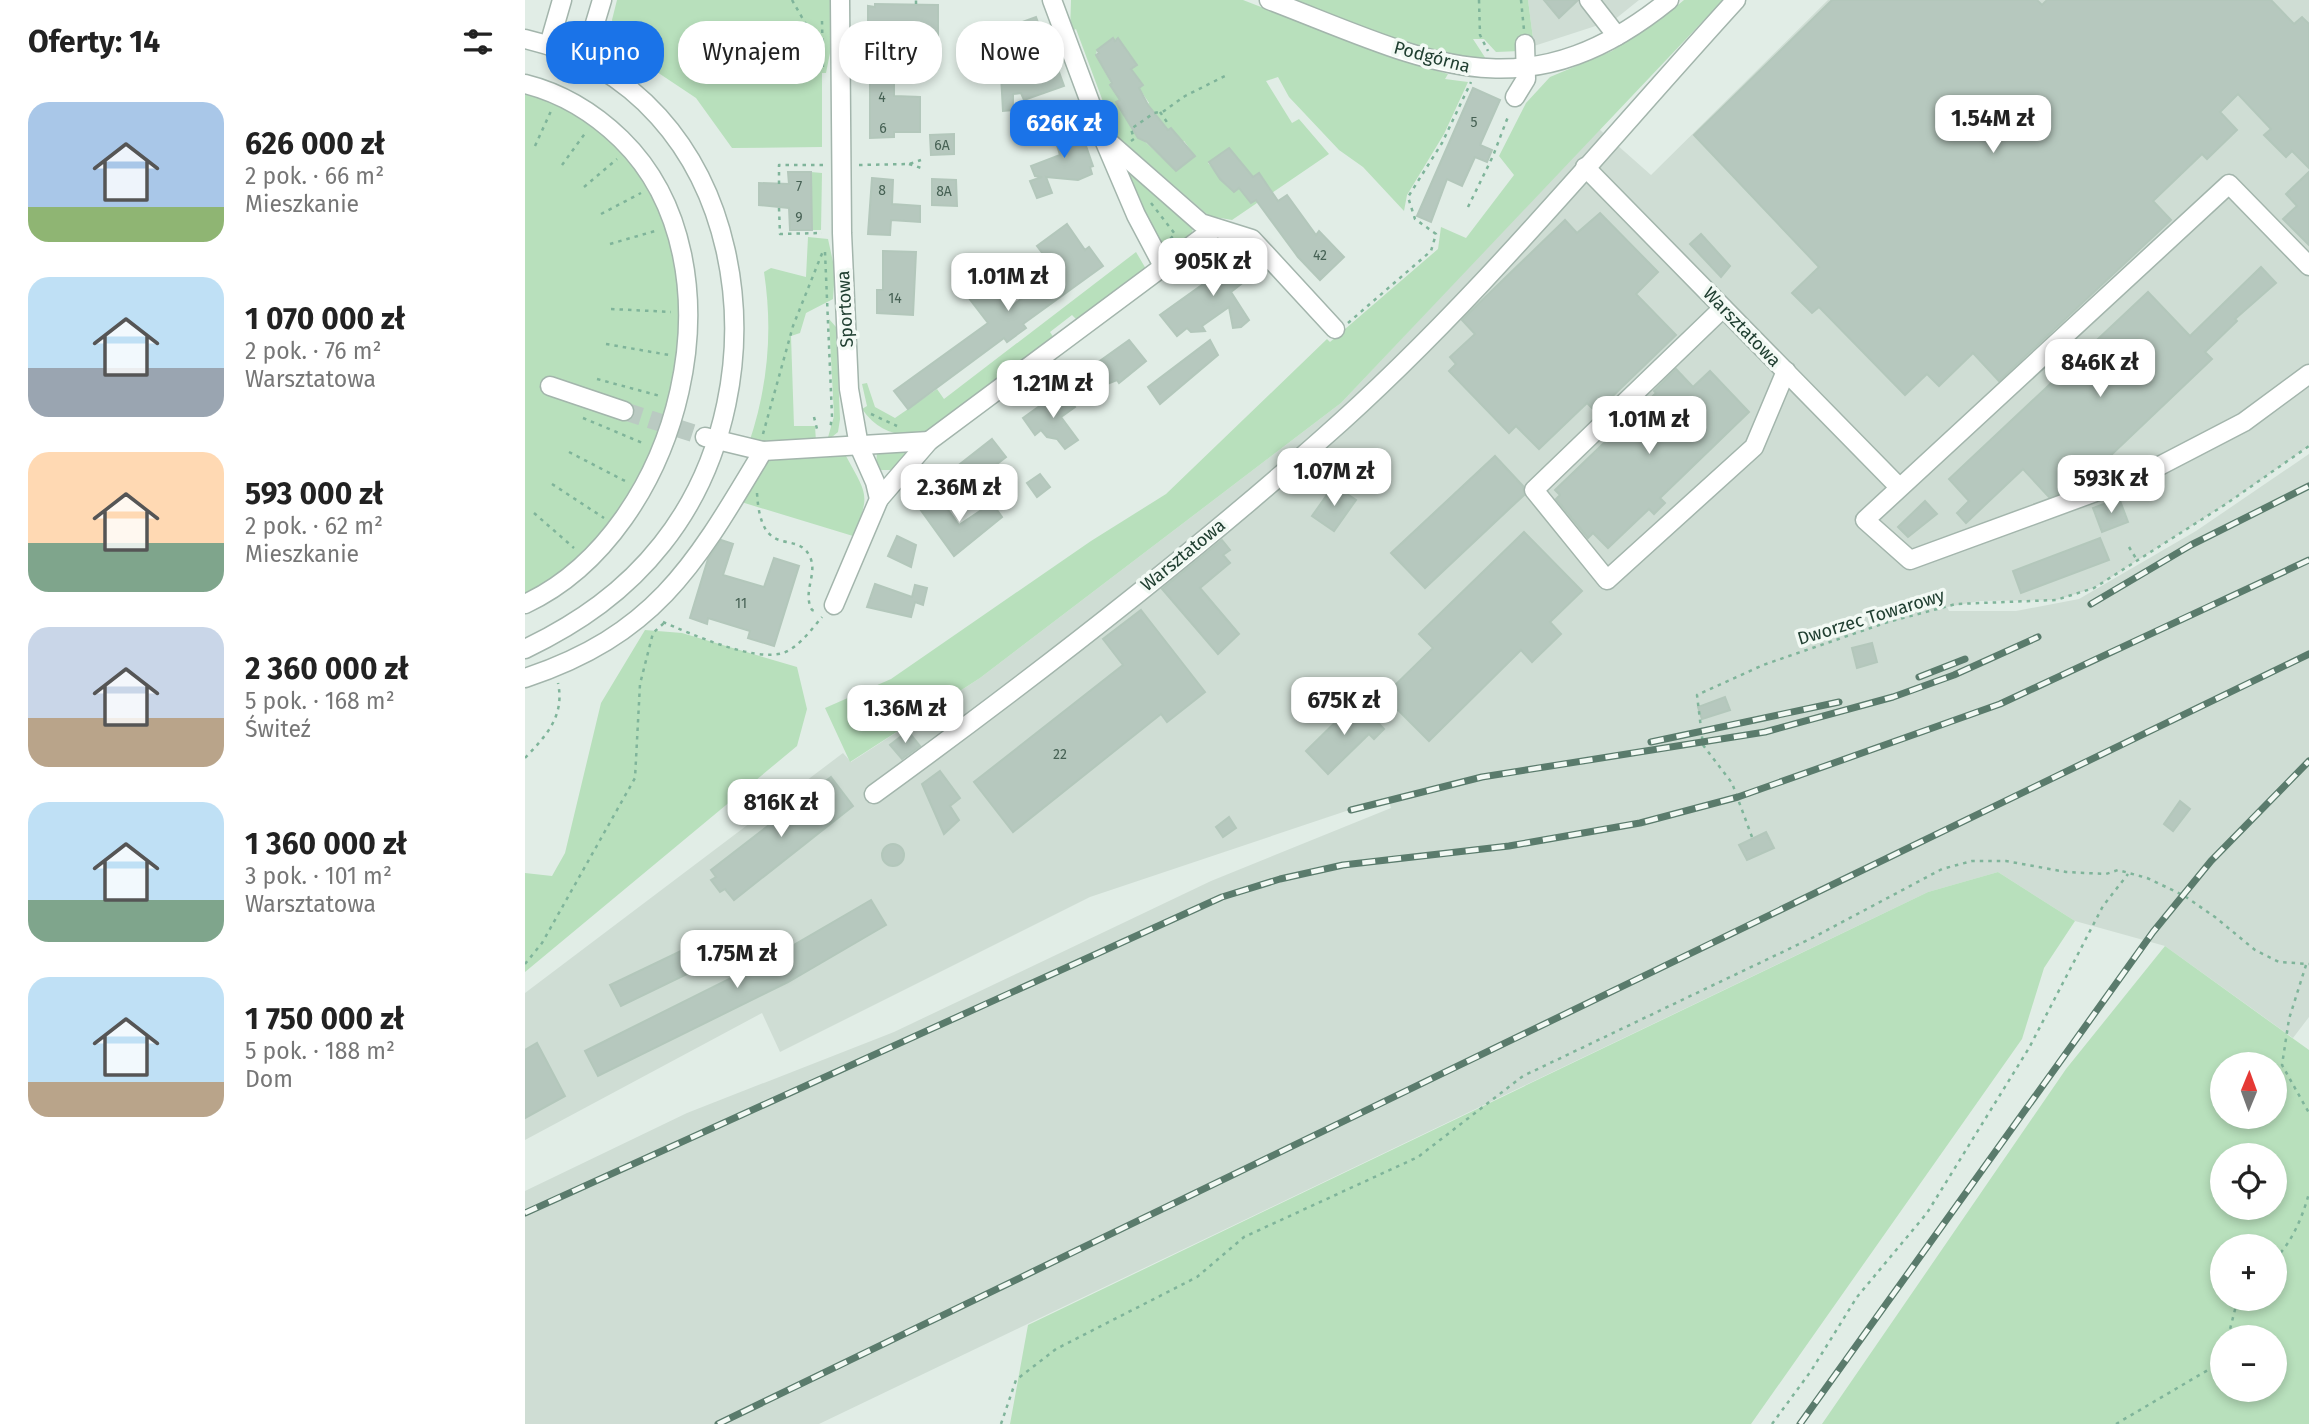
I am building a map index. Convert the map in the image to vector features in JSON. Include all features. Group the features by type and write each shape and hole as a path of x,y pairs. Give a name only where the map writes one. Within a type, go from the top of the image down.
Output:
{"street":[{"path":"556,21 562,0"},
{"path":"596,21 602,0"},
{"name":"Sportowa","path":"840,0 833,165 849,389 859,446 875,482 879,499"},
{"path":"1052,0 1103,137 1136,215 1163,266"},
{"name":"Podgórna","path":"1269,0 1437,62 1483,70 1527,68 1574,57 1618,36 1669,0"},
{"path":"1589,0 1618,36"},
{"name":"Warsztatowa","path":"874,794 1012,694 1323,438 1441,323 1736,0"},
{"path":"525,40 546,45"},
{"path":"1515,97 1527,79 1525,44"},
{"path":"525,84 558,96 597,118 630,148 657,185 675,226 685,263 688,313 686,358 677,401 661,450 641,490 616,526 587,560 565,580 525,604"},
{"path":"525,649 595,610 623,589 664,543 684,511 727,401 736,335 730,261 719,223 692,163 664,123 618,84"},
{"path":"1103,137 1201,223 1215,229 1241,233 1252,239 1335,329"},
{"name":"Warsztatowa","path":"1585,167 1899,487"},
{"path":"2309,266 2229,184 1864,520 1910,560 2142,475 2244,422 2309,374"},
{"path":"834,605 879,499 929,441 1215,229"},
{"path":"1723,308 1534,491 1607,580 1755,447 1786,371"},
{"path":"550,386 624,411"},
{"path":"710,439 763,451 929,441"},
{"path":"525,678 554,667 657,617 763,451"}],"path":[{"path":"793,0 821,50 823,13"},
{"path":"1479,0 1480,35 1483,45 1495,56"},
{"path":"1521,0 1525,44"},
{"path":"1127,144 1136,138 1131,129 1227,75"},
{"path":"1335,329 1338,332 1430,251 1436,234 1415,219 1408,197 1442,143 1471,83"},
{"path":"1042,112 1086,94"},
{"path":"535,146 558,96"},
{"path":"1468,208 1493,156 1515,97"},
{"path":"1160,112 1167,124"},
{"path":"562,165 597,118"},
{"path":"584,187 630,148"},
{"path":"779,184 779,165 909,164 921,160"},
{"path":"909,164 921,168"},
{"path":"601,214 657,185"},
{"path":"1136,215 1168,194"},
{"path":"779,208 780,234 823,233 824,239"},
{"path":"610,244 675,226"},
{"path":"763,451 761,440 793,326 825,248 832,416 831,427 819,449"},
{"path":"611,309 688,313"},
{"path":"606,344 686,358"},
{"path":"597,379 677,401"},
{"path":"867,409 873,415 904,429"},
{"path":"583,418 661,450"},
{"path":"814,418 819,449"},
{"name":"Dworzec Towarowy","path":"1752,837 1732,783 1703,745 1697,695 1801,651 1956,604 2056,600 2094,588 2226,504 2309,446"},
{"path":"569,452 641,490"},
{"path":"552,484 616,526"},
{"path":"525,964 542,943 635,778 640,684 657,617 718,643 767,655 784,653 805,637 824,614 812,610 809,604 811,559 800,546 769,535 760,524 757,490"},
{"path":"534,513 587,560"},
{"path":"2129,547 2137,560"},
{"path":"525,758 550,730 561,705 554,667"},
{"path":"1001,1424 1016,1380 1056,1349 1197,1277 1244,1237 1418,1157 1523,1076 1804,942 1942,869 1972,861 2006,861 2066,872 2106,874 2118,870 2147,878 2183,895 2255,950 2279,962 2308,965 2289,1019 2283,1065 2309,1113"},
{"path":"1772,1424 1811,1371 1857,1297 1927,1213 2029,1048 2103,906 2128,874"},
{"path":"2287,1243 2306,1207 2309,1193"},
{"path":"2116,1424 2210,1369"}],"shaded area":[{"path":"1528,0 1639,0 1614,20 1534,46"},
{"path":"1828,0 2309,0 2309,446 2226,504 2094,588 2056,600 1980,601 1947,607 1949,611 2016,611 2079,599 2196,531 2309,454 2309,1017 2293,1038 2165,946 2075,921 1998,872 1928,892 819,1424 525,1424 525,1191 687,1113 894,1032 1211,881 1391,808 1388,797 1090,897 780,1052 762,1013 525,1140 525,993 843,753 851,762 980,678 1341,403 1599,129 1651,175"}],"green space":[{"path":"617,0 832,0 832,43 826,73 825,21 678,21 678,84 822,84 822,147 732,148 696,98 664,77 664,21 612,20"},
{"path":"1071,0 1243,0 1384,55 1448,74 1445,79 1468,82 1444,134 1407,195 1404,211 1363,167 1339,150 1289,97 1278,77 1266,81 1292,123 1299,119 1329,154 1232,220 1209,216 1115,134 1076,29 1070,32","holes":["1112,39 1118,39 1137,64 1131,69 1143,84 1139,88 1149,103 1128,119 1116,103 1120,100 1096,55 1097,50","1163,125 1181,142 1184,141 1195,156 1176,171 1140,137","1229,149 1253,177 1259,173 1270,189 1251,203 1239,188 1233,191 1208,163"]},
{"path":"1293,0 1528,0 1534,46 1520,51 1496,52 1484,39 1473,39 1486,59 1461,55 1412,44"},
{"path":"1684,0 1723,0 1341,403 980,678 850,762 825,708 891,679 1091,541 1166,494 1327,339 1330,342 1438,249 1441,227 1466,238 1514,175 1499,156 1526,103 1550,77 1612,51 1660,20"},
{"path":"525,84 630,148 685,263 674,410 599,547 525,604"},
{"path":"1125,168 1193,227 1192,235 1174,248 1158,244"},
{"path":"811,172 822,173 821,230 812,230"},
{"path":"808,237 828,239 835,271 833,299 806,313 800,333 791,336 794,426 815,426 816,442 749,443 761,401 767,358 768,316 764,272 771,268 806,277"},
{"path":"1136,252 1146,269 1078,321 1072,315 1050,332 1054,338 933,428 913,434 888,431 874,423 862,409 867,406 862,384 867,383 875,407 895,418 937,389 944,399"},
{"path":"829,319 836,327 840,419 838,432 827,441 834,416"},
{"path":"904,451 907,454 893,470 880,470 876,464 877,453"},
{"path":"846,456 864,495 862,511 853,536 738,501 766,457"},
{"path":"645,630 682,633 797,667 807,709 797,746 525,972 525,873 552,876 565,853 601,703"},
{"path":"1998,872 2075,921 2044,968 2022,1039 1751,1424 1010,1424 1028,1325 1928,892"},
{"path":"2165,946 2309,1050 2309,1424 1822,1424 2066,1069"}],"building":[{"path":"1544,0 1578,0 1559,18"},
{"path":"1832,0 2037,0 2042,5 2047,0 2271,0 2294,24 2302,17 2309,24 2309,168 2292,151 2286,157 2264,135 2271,129 2238,94 2220,112 2237,130 2207,159 2202,154 2153,201 2171,220 1999,381 1973,353 1939,386 1927,374 1905,395 1819,307 1812,313 1792,293 1819,267 1694,135"},
{"path":"875,4 938,5 938,21 868,21 868,6 875,7"},
{"path":"1113,38 1115,41 1118,38 1137,65 1131,69 1143,85 1139,88 1148,105 1168,130 1171,128 1195,156 1176,171 1147,142 1138,138 1116,102 1120,100 1096,55 1099,53 1097,50"},
{"path":"870,84 894,84 894,96 920,97 920,132 894,132 894,137 870,138"},
{"path":"1002,84 1063,84 1064,86 1024,100 1021,93 1013,94 1013,110 1003,111"},
{"path":"1473,88 1500,100 1480,145 1492,150 1487,162 1475,157 1462,186 1447,179 1431,222 1417,216"},
{"path":"1077,120 1093,166 1090,167 1092,174 1078,180 1046,177 1052,193 1037,198 1030,181 1042,177 1035,176 1031,166 1060,155 1052,129"},
{"path":"954,134 954,154 931,155 930,135"},
{"path":"1229,148 1253,177 1259,173 1278,201 1287,195 1316,235 1319,231 1344,257 1320,280 1298,257 1256,200 1251,203 1239,188 1234,192 1220,179 1209,162"},
{"path":"788,172 811,172 812,230 790,230 789,208 759,205 759,183 789,184"},
{"path":"2309,172 2309,245 2283,219 2297,206 2286,194"},
{"path":"872,178 893,180 892,204 920,206 920,222 891,220 890,235 868,234"},
{"path":"932,179 956,180 957,206 932,205"},
{"path":"1600,213 1658,272 1636,294 1676,335 1596,412 1587,403 1539,449 1516,426 1509,433 1449,371 1456,364 1450,357 1475,334 1462,320 1565,220 1577,233"},
{"path":"1067,224 1085,250 1089,247 1103,266 1023,324 1026,328 1007,342 1004,338 908,409 894,391 988,323 968,297 987,282 1005,306 1008,304 1011,307 1056,271 1037,246"},
{"path":"1701,234 1730,266 1721,277 1690,244"},
{"path":"883,251 916,252 913,315 877,313 877,290 883,290"},
{"path":"1246,251 1260,269 1231,292 1249,320 1241,327 1233,328 1229,307 1202,326 1205,331 1191,332 1187,328 1177,336 1160,315"},
{"path":"2261,267 2276,283 2235,319 2237,321 2205,352 2212,359 2088,477 2083,471 2061,493 2049,497 2023,469 1966,523 1957,513 1969,501 1949,479 2148,292 2190,336"},
{"path":"1129,340 1146,361 1119,383 1117,380 1102,386 1090,368"},
{"path":"1210,340 1218,355 1160,404 1148,387"},
{"path":"1676,369 1693,387 1710,371 1749,412 1660,498 1665,503 1654,514 1649,509 1608,548 1593,533 1588,538 1556,499 1560,495 1555,490 1656,393 1654,391"},
{"path":"1062,390 1075,407 1061,417 1078,440 1065,449 1057,439 1047,437 1041,430 1035,435 1023,418"},
{"path":"992,439 1006,457 988,471 995,483 986,489 977,478 968,486 955,468"},
{"path":"1495,456 1523,486 1524,495 1425,588 1391,553"},
{"path":"1040,474 1050,487 1037,497 1027,483"},
{"path":"1334,485 1356,500 1334,531 1312,516"},
{"path":"938,496 959,525 992,503 1002,517 954,556 920,509"},
{"path":"2119,498 2128,522 2102,532 2093,508"},
{"path":"1925,501 1937,514 1908,537 1898,527"},
{"path":"1524,532 1582,591 1550,622 1561,634 1532,662 1521,650 1429,741 1384,696 1433,648 1419,634"},
{"path":"897,536 916,545 911,567 888,556"},
{"path":"2100,538 2109,560 2021,593 2013,571"},
{"path":"721,540 733,544 723,575 764,587 774,558 799,566 774,646 748,638 750,631 708,618 707,624 690,618 708,559"},
{"path":"1222,540 1230,550 1223,555 1230,563 1200,588 1239,634 1218,654 1162,589"},
{"path":"875,584 912,597 915,585 927,588 923,605 915,602 911,617 867,607"},
{"path":"1141,610 1205,692 1167,722 1161,714 1013,832 974,782 1123,665 1103,639"},
{"path":"1872,643 1877,662 1857,668 1852,648"},
{"path":"1725,697 1730,710 1702,719 1698,707"},
{"path":"1357,701 1384,729 1374,739 1369,734 1328,774 1306,751"},
{"path":"908,731 920,746 902,759 890,745"},
{"path":"940,771 960,798 950,806 959,820 944,834 922,784"},
{"path":"831,777 853,806 734,900 725,889 720,892 711,880 716,877 711,870"},
{"path":"2180,801 2190,809 2173,831 2164,824"},
{"path":"1229,817 1236,828 1223,837 1216,827"},
{"path":"1766,832 1774,848 1747,860 1739,845"},
{"path":"893,844 901,847 904,855 901,863 893,866 885,863 882,855 885,847"},
{"path":"871,900 886,925 788,982 598,1076 585,1051 773,957"},
{"path":"710,937 720,958 621,1006 610,985"},
{"path":"537,1043 565,1096 525,1118 525,1050"}],"tunnel":[{"path":"624,411 705,437"}],"railway":[{"path":"2091,604 2191,545 2309,486"},
{"path":"525,1213 1222,897 1280,879 1343,865 1509,846 1640,823 1738,797 2000,704 2309,560"},
{"path":"1351,810 1482,777 1765,732 1893,697 1954,675 2038,637"},
{"path":"718,1424 2309,654"},
{"path":"1919,677 1965,659"},
{"path":"1651,742 1839,702"},
{"path":"1800,1424 2153,932 2211,861 2309,761"}]}
